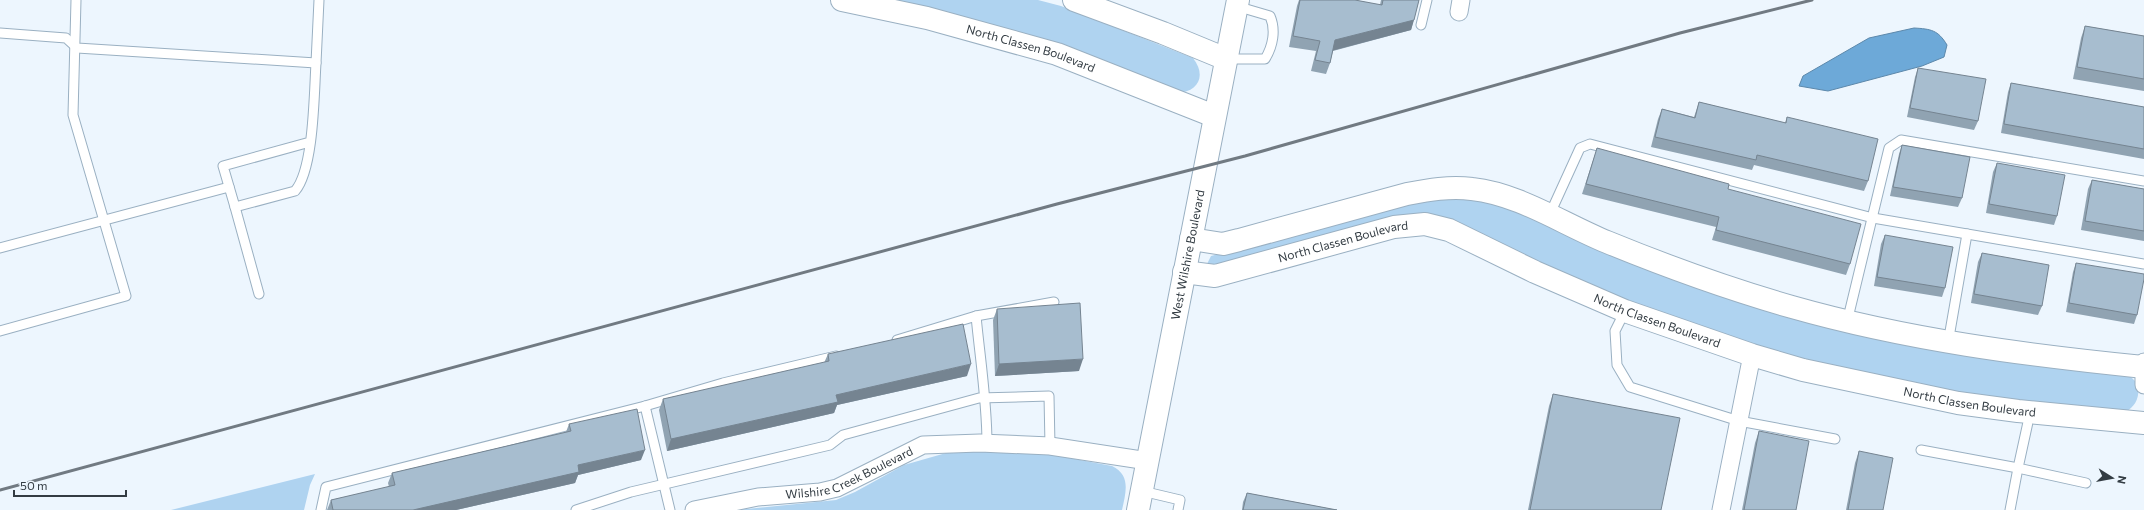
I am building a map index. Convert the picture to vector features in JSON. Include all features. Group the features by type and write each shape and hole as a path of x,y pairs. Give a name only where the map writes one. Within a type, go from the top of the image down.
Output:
{"street":[{"name":"North Classen Boulevard","path":"842,0 927,18 1057,54 1214,116"},
{"path":"1082,1 1163,32 1226,59"},
{"name":"West Wilshire Boulevard","path":"1140,500 1237,3"},
{"path":"1191,239 1223,244 1407,194 1453,188 1495,193 1606,242 1692,275 1732,289 1847,322 1948,343 2144,370"},
{"name":"North Classen Boulevard","path":"1184,272 1215,276 1394,227 1425,224 1449,230 1535,272 1625,311 1752,355 1846,380 1958,403 2144,424"},
{"path":"1722,510 1752,355"},
{"name":"Wilshire Creek Boulevard","path":"694,510 758,497 820,492 837,488 923,445 987,444 1050,446 1148,461"}],"lane":[{"path":"0,331 126,296 73,115 76,0"},
{"path":"235,207 295,191 304,174 310,142 319,0"},
{"path":"1421,25 1427,0"},
{"path":"1226,59 1264,58 1272,48 1273,24 1270,16 1237,3"},
{"path":"0,33 66,38 78,48 316,63"},
{"path":"1847,322 1889,148 1901,140 2144,181"},
{"path":"259,294 223,166 310,142"},
{"path":"1549,216 1580,148 1590,144 1873,218 2144,264"},
{"path":"0,248 229,186"},
{"path":"1948,343 1968,234"},
{"path":"888,342 976,316 1054,302"},
{"path":"1625,311 1616,331 1617,365 1630,387 1739,421 1835,439"},
{"path":"976,316 983,398 987,414 987,444"},
{"path":"321,510 326,487 645,406 723,383 843,355"},
{"path":"576,510 631,492 830,445 843,435 983,398 1049,396 1050,446"},
{"path":"645,406 670,510"},
{"path":"2010,510 2030,412"},
{"path":"1921,450 2018,468 2086,483"},
{"path":"1140,500 1180,500 1178,510"}],"shaded area":[{"path":"875,0 1038,0 1061,6 1193,58 1197,65 1200,77 1195,86 1190,90 1177,93"},
{"path":"1914,28 1930,30 1937,33 1947,45 1944,57 1922,66 1828,91 1799,86 1803,76 1869,38"},
{"path":"1437,195 1494,200 1664,274 2128,374 2138,384 2138,397 2132,407 2125,412 2035,405 1851,374 1658,315 1449,223 1214,267 1207,264 1211,256"},
{"path":"1027,450 1112,466 1122,474 1125,479 1126,491 1122,510 736,510 836,500 855,492 904,465 953,451"},
{"path":"315,474 310,485 304,510 171,510"}],"building":[{"path":"1300,0 1355,0 1382,5 1383,0 1419,0 1414,20 1335,40 1330,63 1315,60 1320,41 1293,36"},
{"path":"2085,26 2144,36 2144,79 2077,67"},
{"path":"1918,68 1986,79 1978,121 1910,108"},
{"path":"2011,83 2144,107 2144,149 2004,124"},
{"path":"1699,102 1786,123 1787,117 1878,139 1868,181 1757,155 1756,160 1655,137 1662,109 1695,118"},
{"path":"1902,145 1970,157 1962,198 1893,187"},
{"path":"1597,148 1729,184 1728,189 1861,224 1850,264 1716,230 1719,217 1586,184"},
{"path":"1997,163 2065,175 2057,216 1989,204"},
{"path":"2092,180 2144,189 2144,231 2085,221"},
{"path":"1885,235 1953,247 1945,288 1877,277"},
{"path":"1982,253 2049,265 2042,306 1974,294"},
{"path":"2076,263 2144,274 2137,315 2069,303"},
{"path":"1080,303 1083,359 999,364 997,309"},
{"path":"963,324 971,364 836,395 838,402 671,439 663,399 829,361 828,354"},
{"path":"1553,394 1680,418 1661,510 1530,510"},
{"path":"637,409 645,450 578,465 579,472 413,510 333,510 331,500 395,485 392,473 571,431 569,424"},
{"path":"1759,431 1809,441 1796,510 1744,510"},
{"path":"1859,451 1893,458 1883,510 1848,510"},
{"path":"1247,493 1337,510 1243,510"}],"railway":[{"path":"0,490 1057,204 1245,156 1680,33 1812,0"}]}
